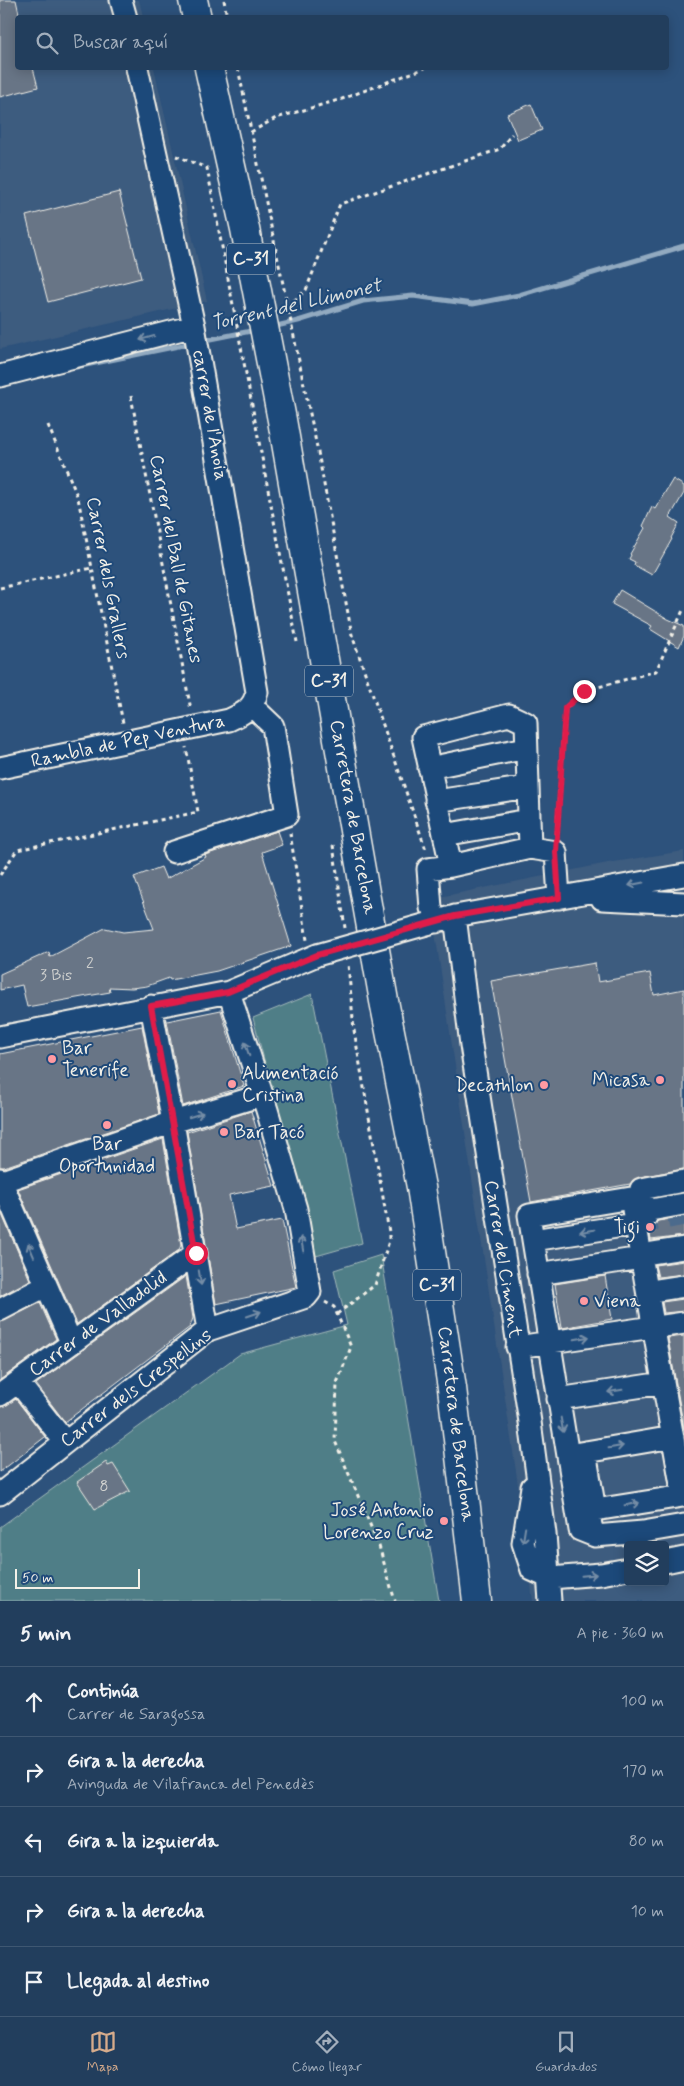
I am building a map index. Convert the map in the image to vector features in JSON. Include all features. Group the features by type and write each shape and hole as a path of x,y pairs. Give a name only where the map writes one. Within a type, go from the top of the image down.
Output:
{"highway":[{"path":"193,0 196,15"},
{"name":"Carretera de Barcelona","path":"209,70 245,229 284,428 384,1001 421,1188 452,1388 477,1601"},
{"path":"472,1546 491,1587 494,1601"}],"street":[{"path":"121,0 125,15"},
{"name":"carrer de l'Anoia","path":"138,70 157,148 194,326 257,692 252,706"},
{"path":"0,376 194,326"},
{"path":"174,852 287,815 273,726 252,706"},
{"name":"Rambla de Pep Ventura","path":"0,768 229,720 248,711 252,706"},
{"path":"451,866 422,737 509,715 526,723 530,848"},
{"path":"429,768 526,748"},
{"path":"436,801 528,787"},
{"path":"444,835 529,820"},
{"path":"428,869 451,866 530,848 556,852 563,898"},
{"name":"Carrer del Ciment","path":"428,869 431,908 439,920 472,1055 515,1337 530,1422 536,1470 523,1543 532,1570 550,1578"},
{"path":"0,1037 228,992 314,957 439,920 684,875"},
{"path":"563,898 684,903"},
{"path":"228,992 262,1095 296,1209 310,1292"},
{"path":"151,1006 173,1122 208,1330"},
{"path":"72,1342 0,1181 173,1122 262,1095"},
{"path":"533,1240 638,1206 684,1181"},
{"path":"595,1536 590,1523 594,1510 558,1399 529,1214 684,1204"},
{"path":"638,1206 646,1256 667,1325 663,1383 679,1442"},
{"path":"538,1274 684,1248"},
{"name":"Carrer de Valladolid","path":"0,1395 196,1253"},
{"path":"594,1510 683,1496 667,1325 658,1290 646,1256"},
{"path":"0,1310 46,1286"},
{"path":"658,1290 684,1286"},
{"name":"Carrer dels Crespellins","path":"0,1494 208,1330 306,1297 310,1292"},
{"path":"515,1337 547,1332 667,1325"},
{"path":"18,1382 65,1442"},
{"path":"558,1399 663,1383"},
{"path":"576,1453 679,1442"},
{"path":"576,1453 580,1530 595,1536 643,1532 684,1525"},
{"path":"669,1561 684,1558"},
{"path":"550,1601 550,1578 602,1574 624,1570"}],"path":[{"path":"224,0 226,15"},
{"path":"238,70 318,452 352,635 426,850 428,869"},
{"path":"251,132 276,118 342,99 420,70"},
{"path":"288,306 306,290 340,204 500,149 512,134"},
{"path":"157,148 207,168 298,644"},
{"name":"Carrer del Ball de Gitanes","path":"131,396 194,727"},
{"name":"Carrer dels Grallers","path":"48,424 78,498 126,741"},
{"path":"0,588 92,568"},
{"path":"556,852 565,708 584,691 656,671 684,608"},
{"path":"0,875 17,850 198,812 186,747"},
{"path":"287,815 314,957"},
{"path":"332,843 345,931"},
{"path":"337,1314 375,1285 389,1241 354,1030 348,961"},
{"path":"310,1292 334,1307 351,1347 337,1383 335,1442 380,1546 395,1601"}],"shaded area":[{"path":"0,0 139,0 143,15 15,15 15,70 154,70 207,301 0,349"},
{"path":"684,851 684,1601 533,1601 517,1478 430,899 608,863"}],"green space":[{"path":"312,994 362,1243 316,1256 253,1018"},
{"path":"381,1255 439,1601 0,1601 0,1527 240,1354 347,1325 334,1270"}],"building":[{"path":"0,0 16,0 19,15 15,15 15,70 34,70 38,87 0,97"},
{"path":"531,104 542,130 518,140 507,114"},
{"path":"119,192 141,278 48,302 26,216"},
{"path":"673,479 684,486 684,493 670,517 679,523 652,575 634,565 635,562 629,559 630,554 645,528 643,526 652,507 655,509"},
{"path":"620,590 668,619 684,626 684,636 679,647 650,629 652,626 612,604"},
{"path":"277,831 282,845 262,852 291,946 217,971 170,980 169,978 147,986 132,988 109,987 110,992 27,1007 22,985 0,990 0,974 49,952 50,957 105,928 123,932 154,929 134,877 161,867 166,879 206,857 205,855"},
{"path":"595,963 598,982 650,973 654,995 684,989 684,1169 639,1177 630,1184 531,1202 491,981"},
{"path":"221,1010 244,1086 183,1106 167,1021"},
{"path":"142,1026 159,1114 0,1167 0,1054"},
{"path":"251,1111 274,1186 229,1195 236,1229 282,1220 296,1287 216,1304 187,1132"},
{"path":"163,1139 181,1245 179,1250 77,1324 18,1189"},
{"path":"0,1210 30,1280 0,1296"},
{"path":"684,1217 684,1236 651,1240 649,1229 658,1221"},
{"path":"684,1261 684,1274 658,1277 655,1265"},
{"path":"186,1276 193,1318 190,1327 65,1422 36,1384"},
{"name":"Viena","path":"605,1276 612,1319 562,1328 555,1284"},
{"path":"684,1299 684,1311 664,1313 662,1302"},
{"path":"40,1303 56,1339 0,1380 0,1322"},
{"path":"684,1336 684,1429 668,1338"},
{"path":"16,1399 45,1437 0,1472 0,1407"},
{"path":"106,1462 108,1466 113,1464 130,1491 95,1509 77,1482"}],"waterway":[{"name":"Torrent del Llimonet","path":"272,327 363,301 413,296 473,304 519,295 684,246"},
{"name":"Torrent del Llimonet","path":"201,341 256,330"},
{"name":"Torrent del Llimonet","path":"76,367 193,343"}],"tunnel":[{"path":"636,1224 684,1215"}],"place":[{"name":"Bar Tenerife","path":"52,1059"},
{"name":"Micasa","path":"660,1080"},
{"name":"Alimentació Cristina","path":"232,1084"},
{"name":"Decathlon","path":"544,1085"},
{"name":"Bar Oportunidad","path":"107,1125"},
{"name":"Bar Tacó","path":"224,1132"},
{"name":"Tigi","path":"650,1227"},
{"name":"Viena","path":"584,1301"},
{"name":"José Antonio Lorenzo Cruz","path":"444,1521"}],"route":[{"path":"196,1253 151,1006 228,992 317,955 455,916 559,898 556,852 565,708 584,691"}]}
